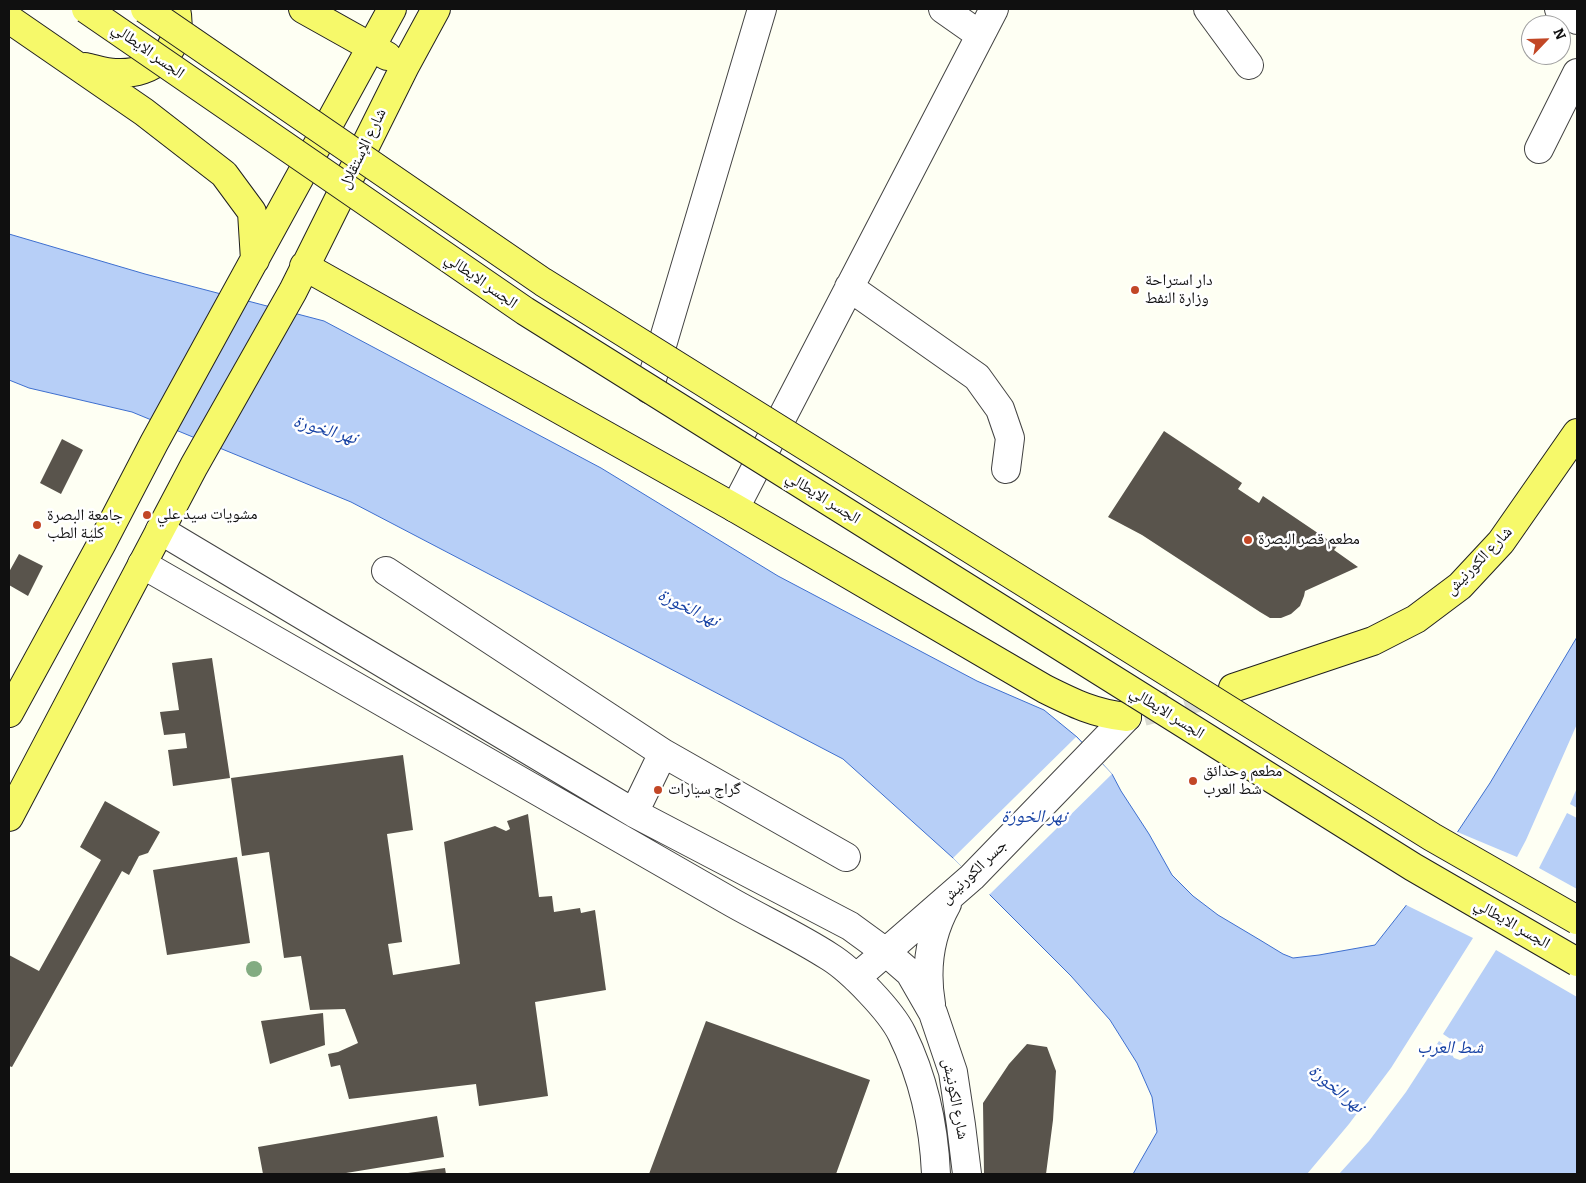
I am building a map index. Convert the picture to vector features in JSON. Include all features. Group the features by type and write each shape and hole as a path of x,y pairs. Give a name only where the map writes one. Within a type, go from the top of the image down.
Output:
{"main road":[{"name":"الجسر الايطالي","path":"86,9 525,311 1413,867 1577,962"},
{"name":"الجسر الايطالي","path":"145,9 542,282 1432,837 1577,920"},
{"path":"76,65 115,73 145,70 162,58 175,42 179,21 176,9"},
{"path":"303,9 405,66"},
{"path":"9,713 102,543 154,443 392,9"},
{"name":"شارع الإستقلال","path":"9,817 194,466 293,291 405,66 436,9"},
{"path":"9,19 144,112 224,174 252,212 250,267"},
{"path":"304,266 735,508 1045,689 1080,706 1107,715 1128,717"},
{"name":"شارع الكورنيش","path":"1233,688 1373,641 1416,619 1460,586 1501,542 1577,433"}],"street":[{"path":"649,389 762,9"},
{"path":"943,9 980,35"},
{"path":"735,508 994,9"},
{"path":"1208,9 1249,65"},
{"path":"1559,9 1577,20"},
{"path":"1539,149 1577,73"},
{"path":"849,287 977,377 1000,409 1010,438 1006,469"},
{"name":"شارع الكونيش","path":"160,530 634,813 850,926 887,953 910,973 933,1013 952,1072 967,1174"},
{"name":"شارع الكونيش","path":"142,564 724,898 831,957 856,978 878,1001 902,1032 918,1073 928,1112 935,1152 936,1174"},
{"path":"386,572 663,753 846,857"},
{"name":"جسر الكورنيش","path":"856,978 887,953 972,877 1128,717"},
{"path":"634,813 663,753"},
{"path":"933,1013 928,983 929,953 938,920 951,895"}],"water":[{"name":"نهر الخورة","path":"9,234 145,274 324,321 601,468 778,576 977,681 1044,710 1077,737 1112,774 1172,875 1193,896 1218,915 1283,954 1293,958 1375,945 1423,884 1490,783 1577,637 1577,1174 1133,1174 1157,1132 1152,1097 1137,1063 1110,1020 1071,976 953,858 843,759 351,502 132,412 29,388 9,380"}],"pier":[{"path":"1577,724 1577,788 1570,804 1577,808 1577,818 1567,813 1539,868 1577,889 1577,997 1496,950 1443,1034 1455,1042 1463,1041 1467,1044 1468,1056 1460,1060 1454,1058 1448,1048 1439,1041 1406,1092 1369,1141 1339,1174 1307,1174 1349,1124 1391,1068 1473,938 1404,904 1455,831 1517,857"},
{"path":"1076,737 1112,774 989,895 953,858"}],"building":[{"path":"1164,431 1242,483 1238,489 1259,503 1263,496 1337,546 1334,550 1358,567 1305,591 1300,606 1291,614 1281,618 1270,618 1142,535 1108,517"},
{"path":"62,439 83,450 61,494 40,483"},
{"path":"19,554 43,566 28,596 9,585 9,572"},
{"path":"212,658 230,778 173,786 168,750 187,748 185,733 164,735 160,712 179,710 172,663"},
{"path":"403,755 413,830 387,834 402,942 388,944 393,975 460,964 444,842 495,826 506,831 510,829 507,821 528,814 539,897 552,896 554,912 580,908 581,913 595,910 606,990 535,1002 548,1096 479,1106 476,1084 349,1099 340,1065 331,1067 328,1054 338,1052 358,1043 345,1009 310,1010 301,956 284,958 269,852 242,856 231,778"},
{"path":"105,801 160,832 148,853 139,856 129,875 122,871 12,1067 9,1066 9,955 39,971 101,860 80,847"},
{"path":"237,857 250,943 167,955 153,870"},
{"path":"323,1013 325,1045 270,1064 261,1021"},
{"path":"706,1021 870,1080 836,1174 649,1174"},
{"path":"1027,1044 1047,1047 1056,1071 1053,1120 1046,1174 984,1174 983,1103 1009,1064"},
{"path":"437,1116 444,1157 340,1174 263,1174 258,1147"},
{"path":"445,1168 446,1174 408,1174 408,1173"}],"tunnel":[{"path":"1143,712 1225,691"}],"place":[{"name":"دار استراحة وزارة النفط","path":"1135,290"},
{"name":"مشويات سيد علي","path":"147,515"},
{"name":"جامعة البصرة كلية الطب","path":"37,525"},
{"name":"مطعم قصر البصرة","path":"1248,540"},
{"name":"مطعم وحدائق شط العرب","path":"1193,781"},
{"name":"گراج سيارات","path":"658,790"}],"water label":[{"name":"شط العرب","path":"1450,1048"}]}
